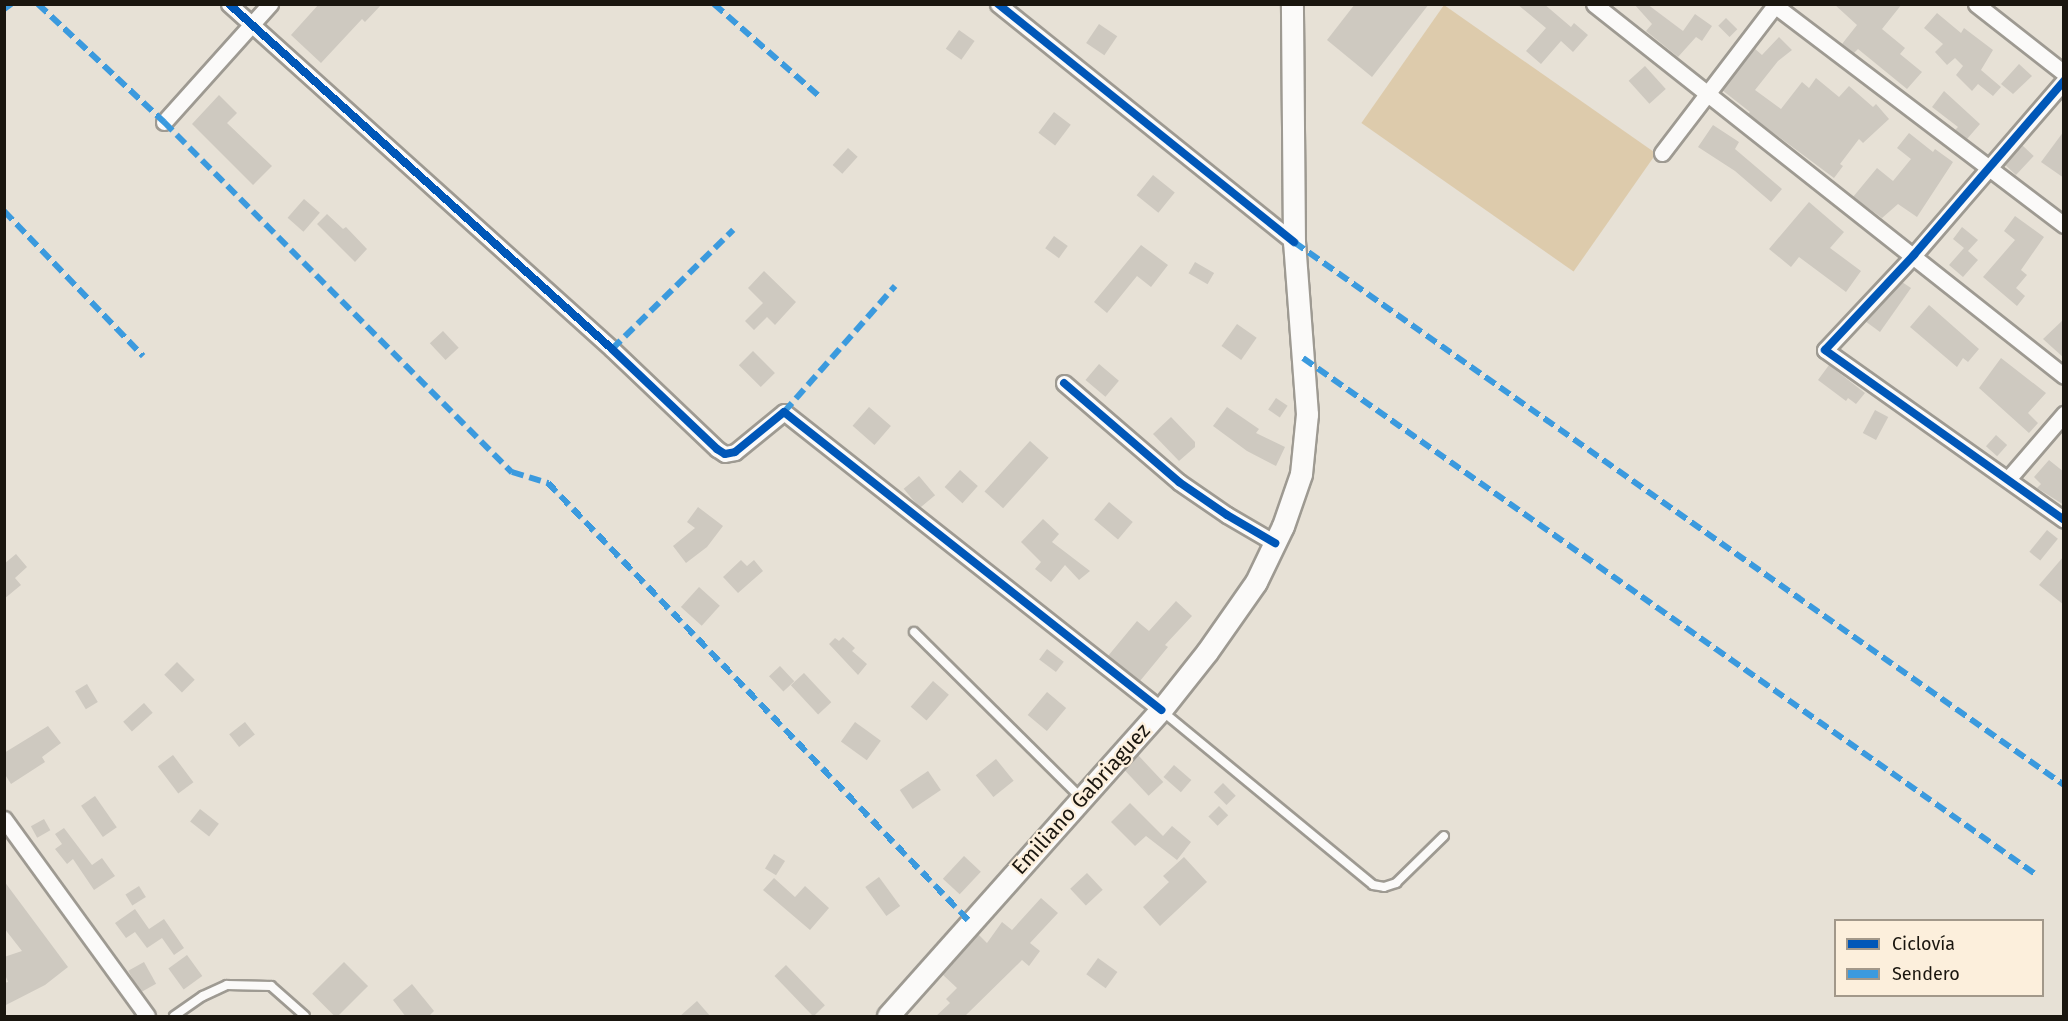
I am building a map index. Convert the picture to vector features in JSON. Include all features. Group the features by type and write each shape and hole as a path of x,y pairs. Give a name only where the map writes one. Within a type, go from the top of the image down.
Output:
{"main road":[{"name":"Emiliano Gabriaguez","path":"888,1017 1161,710 1207,652 1256,582 1275,543 1301,474 1307,414 1294,242 1292,4"}],"street":[{"path":"229,4 612,349 717,449 725,454 735,452 784,412 1161,710"},
{"path":"164,122 270,4"},
{"path":"998,4 1294,242"},
{"path":"1594,4 2064,376"},
{"path":"1976,4 2064,73"},
{"path":"1662,153 1775,5 2064,225"},
{"path":"2064,81 1914,255 1825,350 2064,520"},
{"path":"1064,383 1179,482 1227,515 1275,543"},
{"path":"2008,478 2064,414"},
{"path":"4,819 147,1017"}],"lane":[{"path":"914,632 1082,799"},
{"path":"1161,710 1373,885 1384,887 1396,883 1444,836"},
{"path":"174,1017 203,996 227,985 271,986 301,1010 305,1017"}],"shaded area":[{"path":"1444,5 1656,154 1574,272 1361,123"}],"building":[{"path":"319,4 382,4 365,22 362,19 321,63 291,35"},
{"path":"1355,4 1429,4 1372,77 1327,40"},
{"path":"1517,4 1544,4 1571,27 1574,23 1588,35 1573,52 1561,41 1541,64 1526,51 1546,28"},
{"path":"1634,4 1647,4 1683,31 1695,14 1712,26 1702,41 1696,37 1678,57 1646,31 1652,24"},
{"path":"1834,4 1902,4 1882,29 1905,48 1900,54 1922,72 1907,89 1858,49 1854,53 1842,44 1857,25"},
{"path":"1937,13 1961,33 1964,28 1993,50 1981,70 2001,87 1993,96 1978,84 1972,91 1956,75 1963,66 1955,58 1947,65 1935,52 1943,44 1924,28"},
{"path":"1726,18 1737,29 1730,37 1718,26"},
{"path":"1099,24 1117,36 1104,55 1086,43"},
{"path":"959,30 975,41 961,60 946,49"},
{"path":"1779,37 1792,50 1778,61 1755,90 1781,109 1802,82 1809,88 1816,78 1839,97 1849,86 1873,107 1876,104 1889,119 1863,143 1859,139 1840,164 1843,166 1834,178 1748,114 1750,112 1722,90 1754,48 1762,55"},
{"path":"2019,64 2032,76 2013,94 2001,84"},
{"path":"1645,66 1666,89 1649,104 1629,81"},
{"path":"1944,91 1980,124 1967,139 1955,130 1958,127 1932,107"},
{"path":"219,95 237,113 227,123 272,166 253,185 192,124"},
{"path":"1054,112 1071,125 1055,145 1038,133"},
{"path":"1713,125 1739,142 1735,149 1782,189 1771,202 1735,171 1698,147"},
{"path":"2064,131 2064,178 2041,162"},
{"path":"1909,133 1933,152 1935,149 1953,162 1917,217 1898,204 1882,218 1853,197 1877,168 1893,181 1911,159 1897,148"},
{"path":"2022,145 2034,156 2016,175 2004,164"},
{"path":"848,148 858,157 842,174 833,165"},
{"path":"1153,175 1175,193 1158,213 1137,195"},
{"path":"304,199 320,213 303,232 288,218"},
{"path":"1809,202 1844,232 1830,248 1861,271 1846,292 1799,257 1791,267 1769,249"},
{"path":"327,214 343,229 346,227 367,249 355,262 317,224"},
{"path":"2015,216 2044,237 2021,270 2027,275 2016,288 2025,296 2017,306 1983,277 2015,240 2004,231"},
{"path":"1962,227 1978,240 1968,251 1978,260 1963,277 1949,265 1964,248 1953,239"},
{"path":"1054,236 1068,246 1059,258 1045,248"},
{"path":"1141,245 1168,265 1151,287 1137,276 1107,313 1094,302"},
{"path":"1195,262 1214,273 1208,284 1188,273"},
{"path":"764,271 796,302 775,325 767,317 754,330 745,321 763,303 748,288"},
{"path":"1902,282 1911,288 1880,332 1865,321"},
{"path":"1929,305 1979,349 1968,362 1963,358 1957,367 1910,327"},
{"path":"2064,319 2064,358 2043,339"},
{"path":"1237,324 1257,338 1241,360 1222,346"},
{"path":"443,331 459,348 446,360 430,343"},
{"path":"753,351 775,373 761,387 739,365"},
{"path":"2001,358 2046,393 2028,413 2038,423 2029,433 1979,388"},
{"path":"1099,364 1119,381 1105,397 1086,380"},
{"path":"1829,365 1865,393 1856,404 1848,398 1846,401 1818,380"},
{"path":"1276,398 1288,406 1280,417 1268,410"},
{"path":"869,407 891,426 874,445 853,426"},
{"path":"1227,407 1259,429 1256,433 1285,447 1276,466 1247,451 1213,426"},
{"path":"1875,410 1888,417 1876,440 1863,433"},
{"path":"1171,417 1195,442 1195,447 1179,461 1153,434"},
{"path":"1996,435 2007,445 1997,456 1986,446"},
{"path":"1030,441 1049,458 1003,508 984,492"},
{"path":"2049,460 2064,472 2064,505 2037,488 2041,484 2034,477"},
{"path":"960,470 978,486 962,503 945,487"},
{"path":"919,476 935,495 920,508 904,489"},
{"path":"1109,502 1133,522 1118,540 1094,520"},
{"path":"698,507 723,526 707,547 686,563 673,546 695,528 687,522"},
{"path":"1043,519 1059,534 1052,542 1090,571 1079,580 1065,565 1051,582 1035,569 1041,562 1021,542"},
{"path":"2047,530 2058,539 2040,561 2029,552"},
{"path":"16,554 27,567 15,578 21,585 4,599 4,564"},
{"path":"2064,556 2064,605 2039,585"},
{"path":"741,560 747,566 754,560 763,571 738,593 723,577"},
{"path":"699,587 720,606 702,626 681,607"},
{"path":"1176,601 1192,616 1165,645 1168,647 1140,681 1108,656 1137,621 1149,631"},
{"path":"843,637 855,648 852,651 867,664 858,675 829,644 835,638 839,641"},
{"path":"1047,649 1064,662 1056,672 1039,659"},
{"path":"177,662 195,680 182,692 164,675"},
{"path":"780,666 794,681 783,692 769,676"},
{"path":"804,673 831,702 818,715 791,685"},
{"path":"933,681 949,695 927,720 911,707"},
{"path":"87,684 98,702 86,709 75,691"},
{"path":"1047,692 1066,708 1047,731 1028,715"},
{"path":"144,703 153,713 132,731 123,722"},
{"path":"245,722 255,735 239,747 229,734"},
{"path":"855,722 881,741 867,760 841,741"},
{"path":"48,726 61,743 42,757 45,762 11,784 4,773 4,753"},
{"path":"173,755 193,782 178,794 158,766"},
{"path":"1138,755 1163,782 1149,796 1123,769"},
{"path":"996,759 1014,781 993,797 976,775"},
{"path":"1174,765 1191,780 1181,792 1164,777"},
{"path":"928,771 941,790 913,809 900,790"},
{"path":"1223,783 1236,796 1227,805 1214,792"},
{"path":"95,796 117,827 103,837 81,806"},
{"path":"1130,803 1163,836 1172,826 1191,842 1177,860 1146,836 1135,846 1111,822"},
{"path":"1219,806 1228,815 1218,826 1208,817"},
{"path":"200,809 219,824 209,836 190,822"},
{"path":"44,819 50,830 37,838 31,826"},
{"path":"64,828 92,865 102,858 115,876 94,890 73,859 67,864 55,849 62,844 55,834"},
{"path":"774,854 785,861 776,875 765,868"},
{"path":"964,856 981,872 960,894 943,879"},
{"path":"1184,857 1207,882 1160,926 1143,907 1169,882 1163,876"},
{"path":"1087,873 1103,890 1086,906 1070,889"},
{"path":"879,877 900,906 886,916 865,887"},
{"path":"774,878 795,897 805,886 829,908 810,930 763,890"},
{"path":"4,881 68,967 45,985 4,1006 4,983 8,982 4,972 4,957 22,951 4,928"},
{"path":"139,886 146,897 132,906 125,894"},
{"path":"1041,898 1058,913 1030,943 1040,951 1029,966 1022,960 964,1017 935,1017 950,1003 946,999 957,988 942,974 978,934 987,943 1002,922 1012,930"},
{"path":"135,909 149,929 164,919 184,948 174,955 162,938 147,948 135,932 126,938 115,923"},
{"path":"187,955 202,976 184,990 168,969"},
{"path":"1098,958 1117,972 1106,988 1086,974"},
{"path":"144,962 156,984 140,993 128,971"},
{"path":"344,962 368,986 338,1016 334,1016 312,994"},
{"path":"786,965 825,1005 813,1016 774,976"},
{"path":"412,984 434,1011 428,1017 406,1017 393,1000"},
{"path":"697,1001 711,1017 679,1017"}],"marked path":[{"path":"4,9 11,4"},
{"path":"38,4 164,122 512,472 548,483 971,923"},
{"path":"714,4 818,95"},
{"path":"4,211 143,356"},
{"path":"612,349 733,230"},
{"path":"1294,242 2064,785"},
{"path":"784,412 895,286"},
{"path":"1303,358 2038,876"}],"cycle path":[{"path":"229,4 612,349 717,449 725,454 735,452 784,412 1161,710"},
{"path":"998,4 1294,242"},
{"path":"2064,81 1914,255 1825,350 2064,520"},
{"path":"1064,383 1179,482 1227,515 1275,543"}]}
